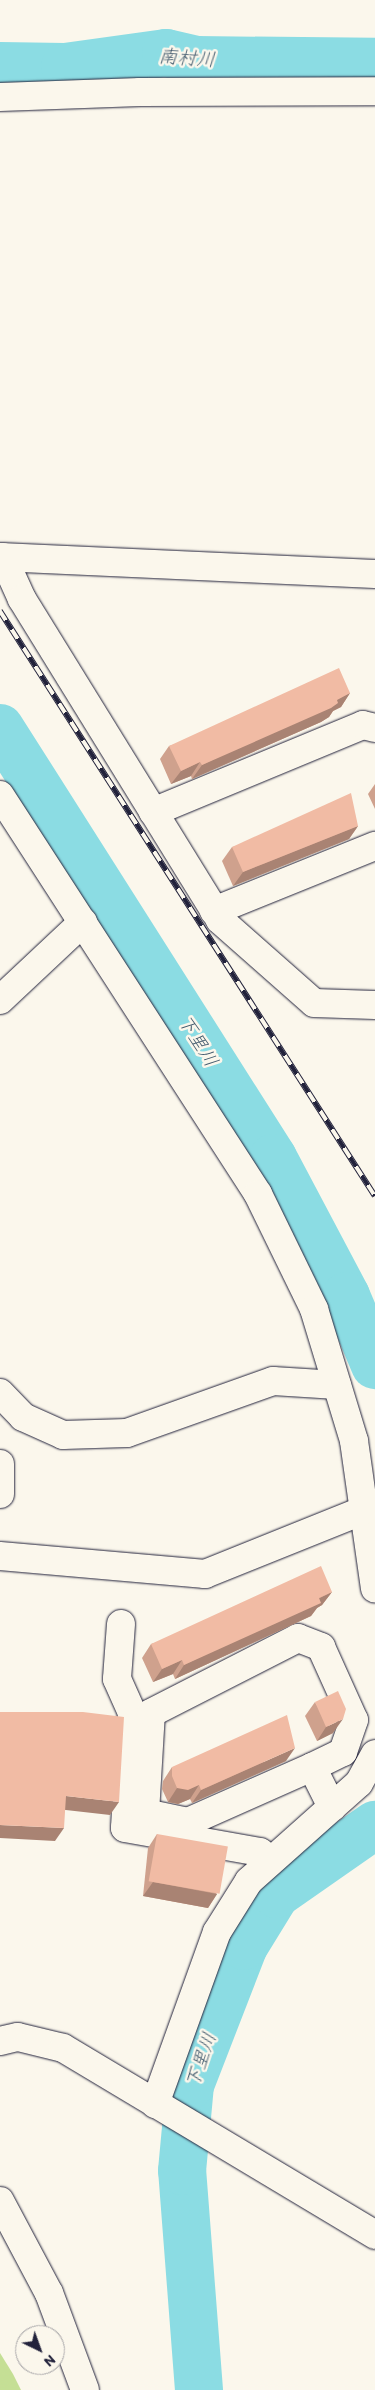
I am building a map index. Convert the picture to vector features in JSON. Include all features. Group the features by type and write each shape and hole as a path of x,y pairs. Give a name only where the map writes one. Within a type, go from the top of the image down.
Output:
{"street":[{"path":"0,97 140,92 375,91"},
{"path":"375,574 1,557 22,599 220,920 314,1003 375,1005"},
{"path":"153,812 363,725 375,728"},
{"path":"0,795 258,1194 314,1309 354,1440 375,1590"},
{"path":"214,911 375,846"},
{"path":"0,1000 83,922"},
{"path":"0,1392 23,1417 63,1435 127,1433 273,1381 337,1385"},
{"path":"0,1464 0,1494"},
{"path":"0,1556 205,1574 364,1510"},
{"path":"120,1624 117,1679 132,1713 125,1828 260,1852 270,1862"},
{"path":"298,1638 321,1647 354,1720 343,1752 312,1767 188,1822 144,1813 151,1713 298,1638"},
{"path":"155,2104 217,1932 249,1880 359,1784 375,1754"},
{"path":"312,1767 332,1807"},
{"path":"0,2041 18,2037 63,2048 375,2235"},
{"path":"0,2201 49,2293 85,2390"}],"green space":[{"path":"0,2353 13,2374 21,2390 0,2390"}],"building":[{"path":"339,668 350,693 337,700 338,703 331,708 202,765 200,762 181,771 169,746"},
{"path":"351,793 358,826 243,872 232,847"},
{"path":"321,1566 332,1592 319,1598 321,1603 184,1665 182,1660 162,1669 151,1644"},
{"path":"338,1691 346,1709 343,1719 326,1727 315,1702"},
{"path":"0,1712 83,1712 124,1717 119,1802 66,1796 64,1828 0,1825"},
{"path":"287,1715 295,1748 201,1790 199,1785 188,1790 177,1788 172,1776 172,1767"},
{"path":"157,1834 228,1847 220,1894 149,1881"}],"waterway":[{"name":"南村川","path":"0,66 65,67 166,53 196,60 375,62"},
{"name":"下里川","path":"0,728 273,1158 346,1296 375,1365"},
{"name":"下里川","path":"199,2390 182,2171 190,2085 244,1946 276,1894 375,1825"}],"railway":[{"path":"0,611 375,1196"}]}
